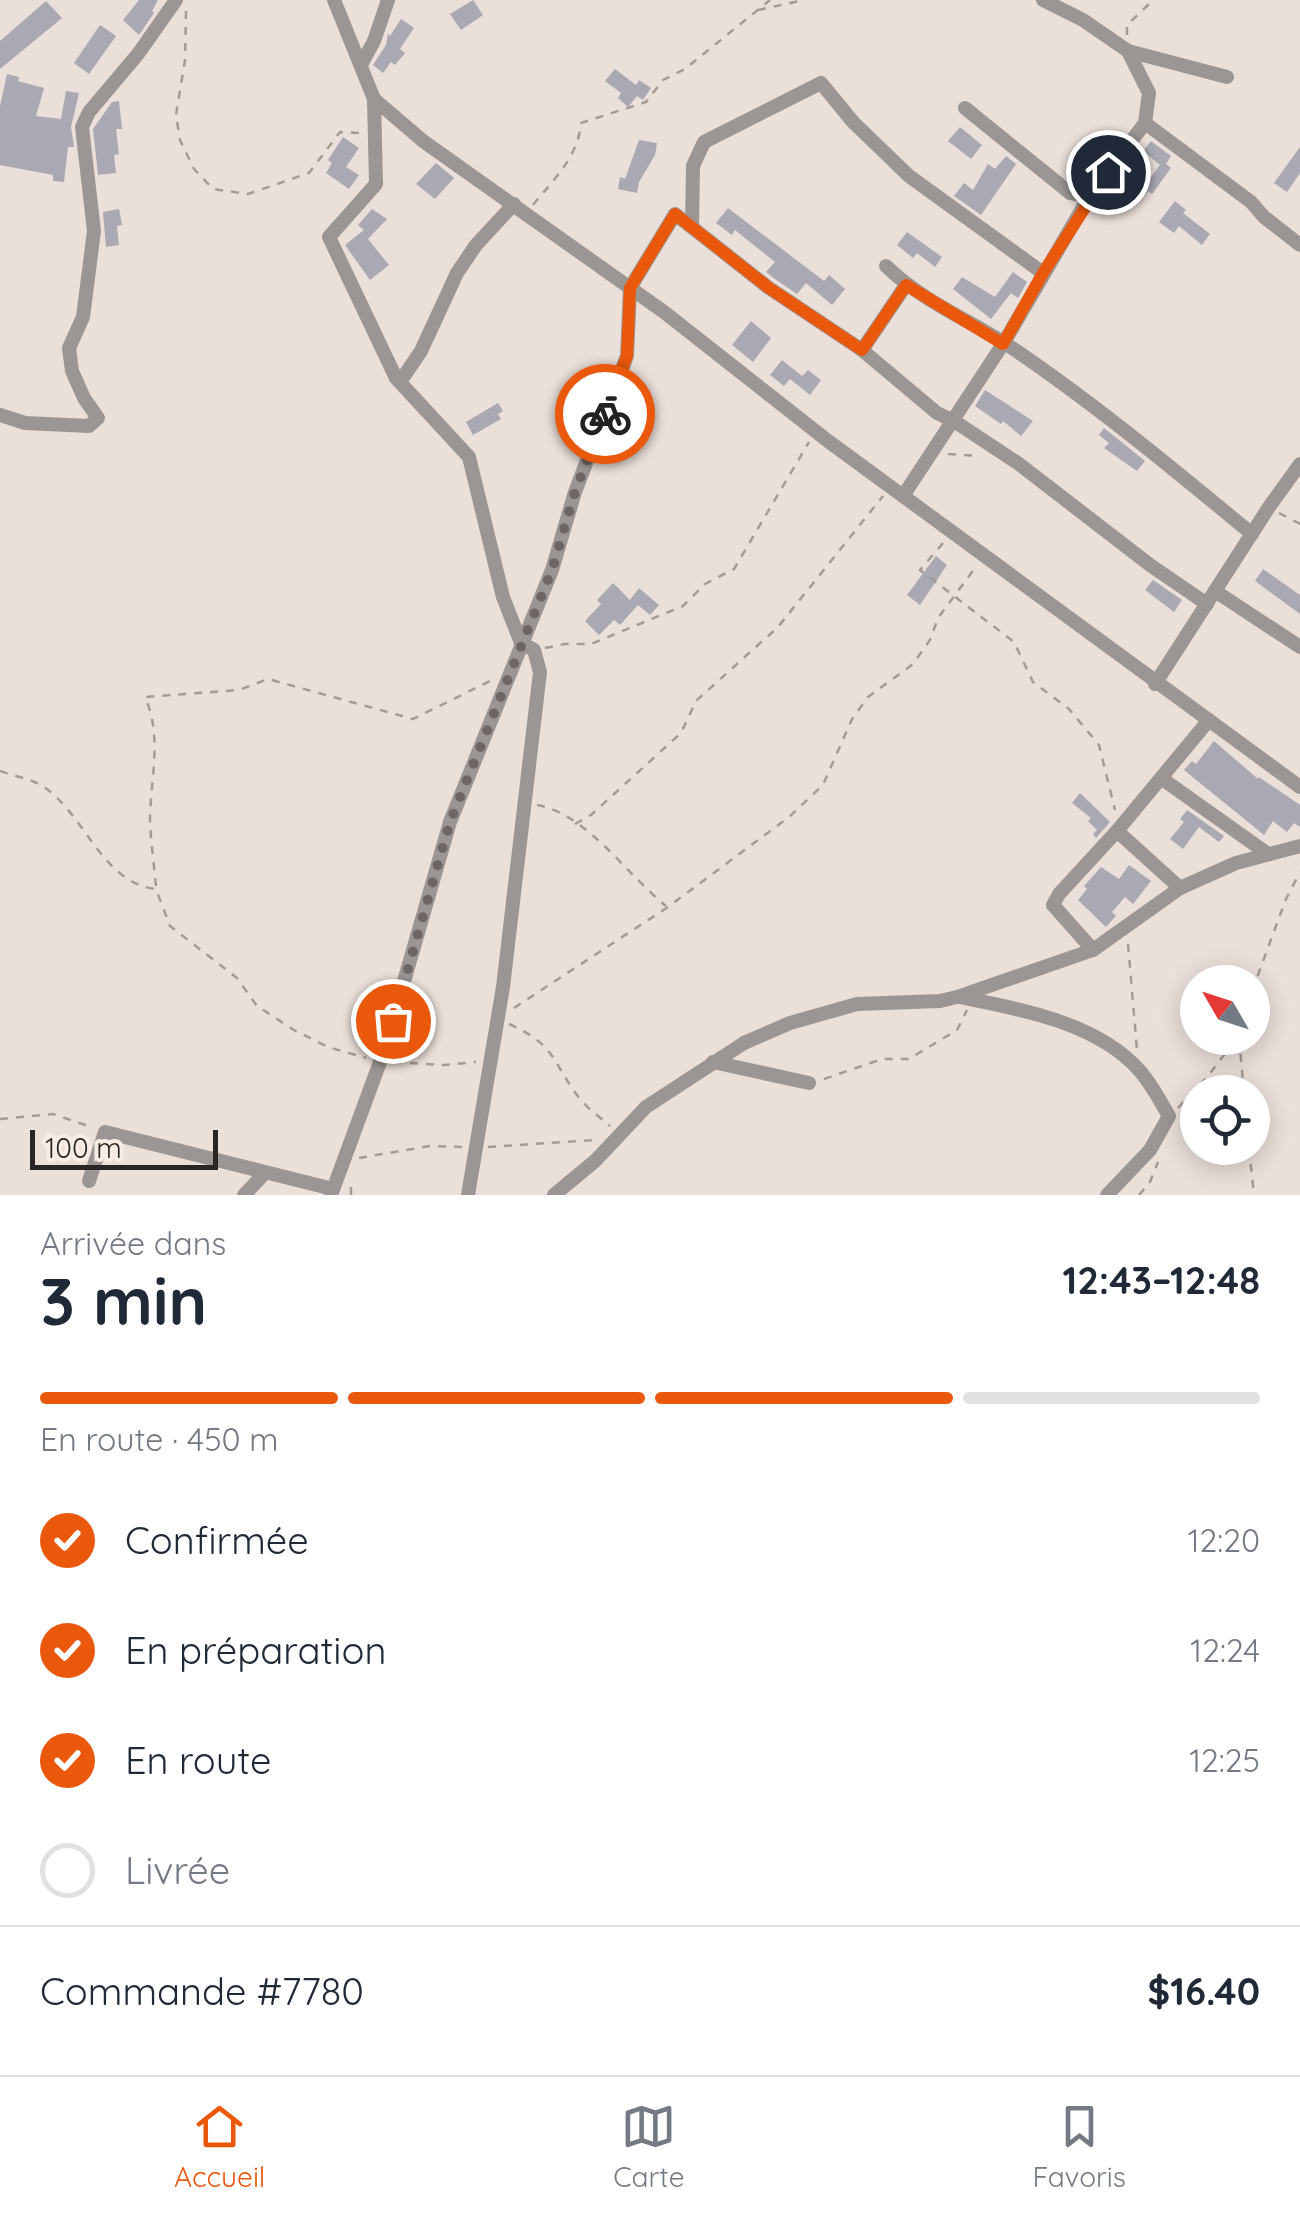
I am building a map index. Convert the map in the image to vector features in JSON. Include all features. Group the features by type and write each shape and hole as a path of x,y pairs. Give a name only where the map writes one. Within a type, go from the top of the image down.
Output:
{"street":[{"path":"0,415 25,423 89,426 98,418 72,371 69,348 83,317 94,231 82,127 89,112 176,0"},
{"path":"334,0 374,99 376,184 329,237 396,378 470,458 504,597 540,672 498,1020 468,1195"},
{"path":"362,63 388,0"},
{"path":"1043,0 1083,20 1128,51 1227,77"},
{"path":"903,496 1003,344 1090,197 1145,122 1148,93 1128,51"},
{"path":"692,227 693,166 704,142 822,83 853,122 909,176 1043,273"},
{"path":"374,99 423,141 630,288 889,486 1300,787"},
{"path":"965,108 1070,193 1090,197"},
{"path":"1145,122 1251,202 1300,246"},
{"path":"396,378 404,376 421,351 457,273 476,245 520,209"},
{"path":"89,1182 105,1132 332,1192 381,1061 450,822 506,681 528,647 575,492 627,356 630,288 675,214 769,288 862,350 937,413 954,420 1019,464 1150,565 1300,648"},
{"path":"886,266 906,285 1017,351 1252,534"},
{"path":"862,350 906,285"},
{"path":"1155,684 1268,507 1298,470"},
{"path":"1093,950 1054,905 1059,894 1209,720"},
{"path":"1161,778 1268,854"},
{"path":"1117,831 1180,888"},
{"path":"964,998 1093,950 1180,888 1236,863 1300,846"},
{"path":"554,1195 594,1161 646,1107 744,1043 790,1023 856,1004 964,998 1028,1010 1089,1034 1140,1072 1170,1116 1152,1147 1107,1195"},
{"path":"713,1062 809,1083"},
{"path":"244,1195 264,1174"}],"path":[{"path":"186,0 186,48 176,115 180,140 194,169 213,189 248,194 295,179 308,173 340,132 376,129"},
{"path":"520,209 571,158 580,142 582,123 646,102 662,80 685,69 770,0"},
{"path":"756,10 804,0"},
{"path":"1128,51 1127,26 1148,5 1148,0"},
{"path":"528,647 591,644 683,606 705,584 734,569 808,448 813,429"},
{"path":"931,454 983,456"},
{"path":"576,824 590,816 681,733 696,701 778,626 889,486"},
{"path":"1268,507 1300,524"},
{"path":"952,532 920,570 1014,642 1033,682 1069,709 1100,745 1117,831"},
{"path":"498,1020 668,907 789,818 823,785 852,720 868,697 914,664 954,596 984,556"},
{"path":"491,1060 444,1065 381,1061 328,1046 257,1006 237,978 170,926 156,889 150,823 155,735 154,718 145,697 239,690 268,679 413,718 496,678 506,681"},
{"path":"0,771 42,786 68,809 103,857 121,874 138,887 156,889"},
{"path":"526,804 556,808 668,907"},
{"path":"1262,965 1300,872"},
{"path":"1122,930 1130,950 1140,1072"},
{"path":"809,1083 882,1060 908,1059 957,1030 964,998"},
{"path":"498,1020 532,1034 555,1055 581,1101 619,1133"},
{"path":"1170,1116 1193,1095 1225,1055"},
{"path":"0,1119 53,1114 105,1132"},
{"path":"1139,1195 1159,1161 1152,1147"},
{"path":"1251,1165 1254,1195"}],"building":[{"path":"139,0 158,0 139,35 123,20"},
{"path":"473,0 483,15 461,30 450,14"},
{"path":"46,1 62,18 0,69 0,41"},
{"path":"401,19 414,28 400,49 405,53 383,73 373,65 388,34"},
{"path":"100,25 116,36 89,74 74,63"},
{"path":"615,69 636,85 639,80 651,88 643,100 637,96 628,107 618,98 621,93 605,81"},
{"path":"7,74 44,88 36,116 61,119 66,91 79,93 71,127 74,147 68,147 64,182 53,181 53,175 0,165 0,106"},
{"path":"119,101 122,129 116,129 116,173 98,175 93,129 112,102"},
{"path":"960,127 982,145 971,159 948,141"},
{"path":"343,137 359,148 346,167 359,175 349,189 326,173 332,163 328,160"},
{"path":"639,140 657,143 655,155 637,193 618,189 620,177 625,179"},
{"path":"1151,141 1171,156 1166,164 1171,168 1152,194 1148,191 1144,196 1124,184 1134,170 1148,181 1160,165 1143,151"},
{"path":"1300,147 1300,173 1287,192 1274,183"},
{"path":"1006,156 1016,164 981,215 954,196 964,183 973,190 988,164 995,169"},
{"path":"436,163 454,178 435,199 416,184"},
{"path":"1175,201 1186,210 1183,213 1210,234 1202,245 1179,226 1174,233 1159,222"},
{"path":"728,208 824,281 829,275 845,289 832,305 806,283 797,294 775,279 766,272 775,262 735,230 732,235 716,223"},
{"path":"119,209 119,245 106,247 103,212"},
{"path":"372,209 387,219 368,239 389,265 370,280 345,245 364,230 358,225"},
{"path":"907,232 942,257 935,267 917,253 913,258 897,245"},
{"path":"1013,272 1027,282 1018,298 1011,293 991,319 953,289 962,277 995,297"},
{"path":"751,321 771,338 753,362 732,345"},
{"path":"782,360 802,376 808,370 821,380 810,395 790,379 784,386 770,375"},
{"path":"985,390 1033,421 1021,436 975,406"},
{"path":"498,403 503,411 498,414 501,419 473,435 466,422"},
{"path":"1104,428 1145,461 1137,471 1104,448 1109,443 1099,435"},
{"path":"936,556 947,565 920,605 907,595"},
{"path":"1263,569 1300,595 1300,614 1255,581"},
{"path":"1153,580 1182,600 1174,612 1145,590"},
{"path":"613,583 630,600 639,588 659,605 650,615 638,605 620,625 614,620 599,635 585,621"},
{"path":"1214,741 1258,779 1300,805 1300,827 1294,823 1287,832 1273,821 1264,835 1184,770 1192,761 1196,764"},
{"path":"1080,793 1110,822 1096,838 1093,834 1097,830 1088,821 1091,818 1072,803"},
{"path":"1187,810 1224,836 1219,842 1199,827 1183,849 1170,839 1184,822 1180,819"},
{"path":"1129,865 1151,881 1133,904 1125,897 1106,927 1078,900 1087,889 1084,886 1101,867 1119,879"}],"way so far":[{"path":"393,1021 450,822 552,570 575,492 605,414"}],"route":[{"path":"605,414 627,356 630,288 675,214 769,288 862,350 906,285 1003,344 1108,172"}]}
